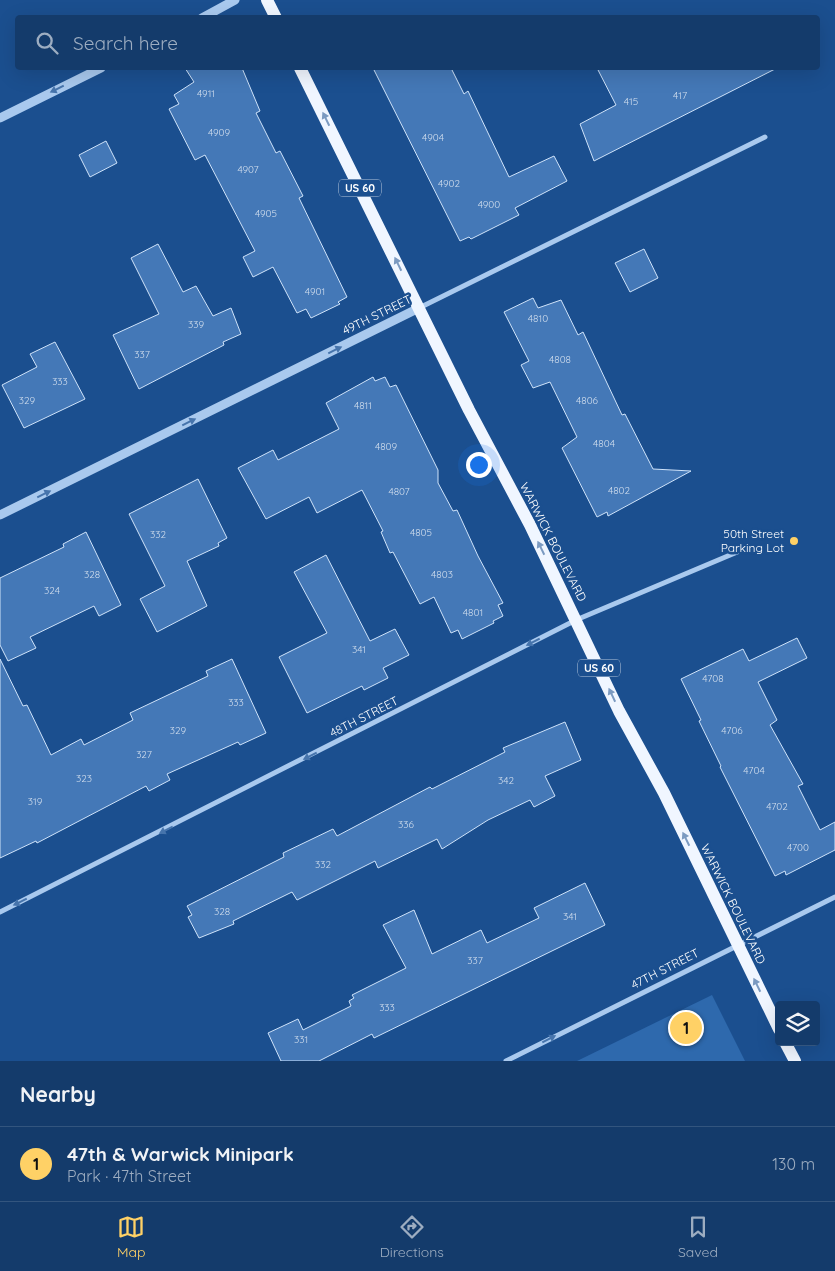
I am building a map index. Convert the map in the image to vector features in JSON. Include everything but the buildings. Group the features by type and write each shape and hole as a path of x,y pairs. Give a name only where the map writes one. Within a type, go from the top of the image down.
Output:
{"main road":[{"path":"267,0 274,15"},
{"name":"WARWICK BOULEVARD","path":"301,70 576,620 619,711 664,793 775,1021"},
{"path":"787,1046 795,1061"}],"street":[{"path":"208,15 235,0"},
{"path":"0,118 97,70"},
{"name":"49TH STREET","path":"0,515 765,137"},
{"name":"48TH STREET","path":"0,912 576,620 742,550"},
{"name":"47TH STREET","path":"506,1061 737,944 835,897"}],"shaded area":[{"path":"712,995 745,1061 577,1061"}],"place":[{"name":"50th Street Parking Lot","path":"794,541"},
{"name":"47th & Warwick Minipark","path":"686,1028"}]}
